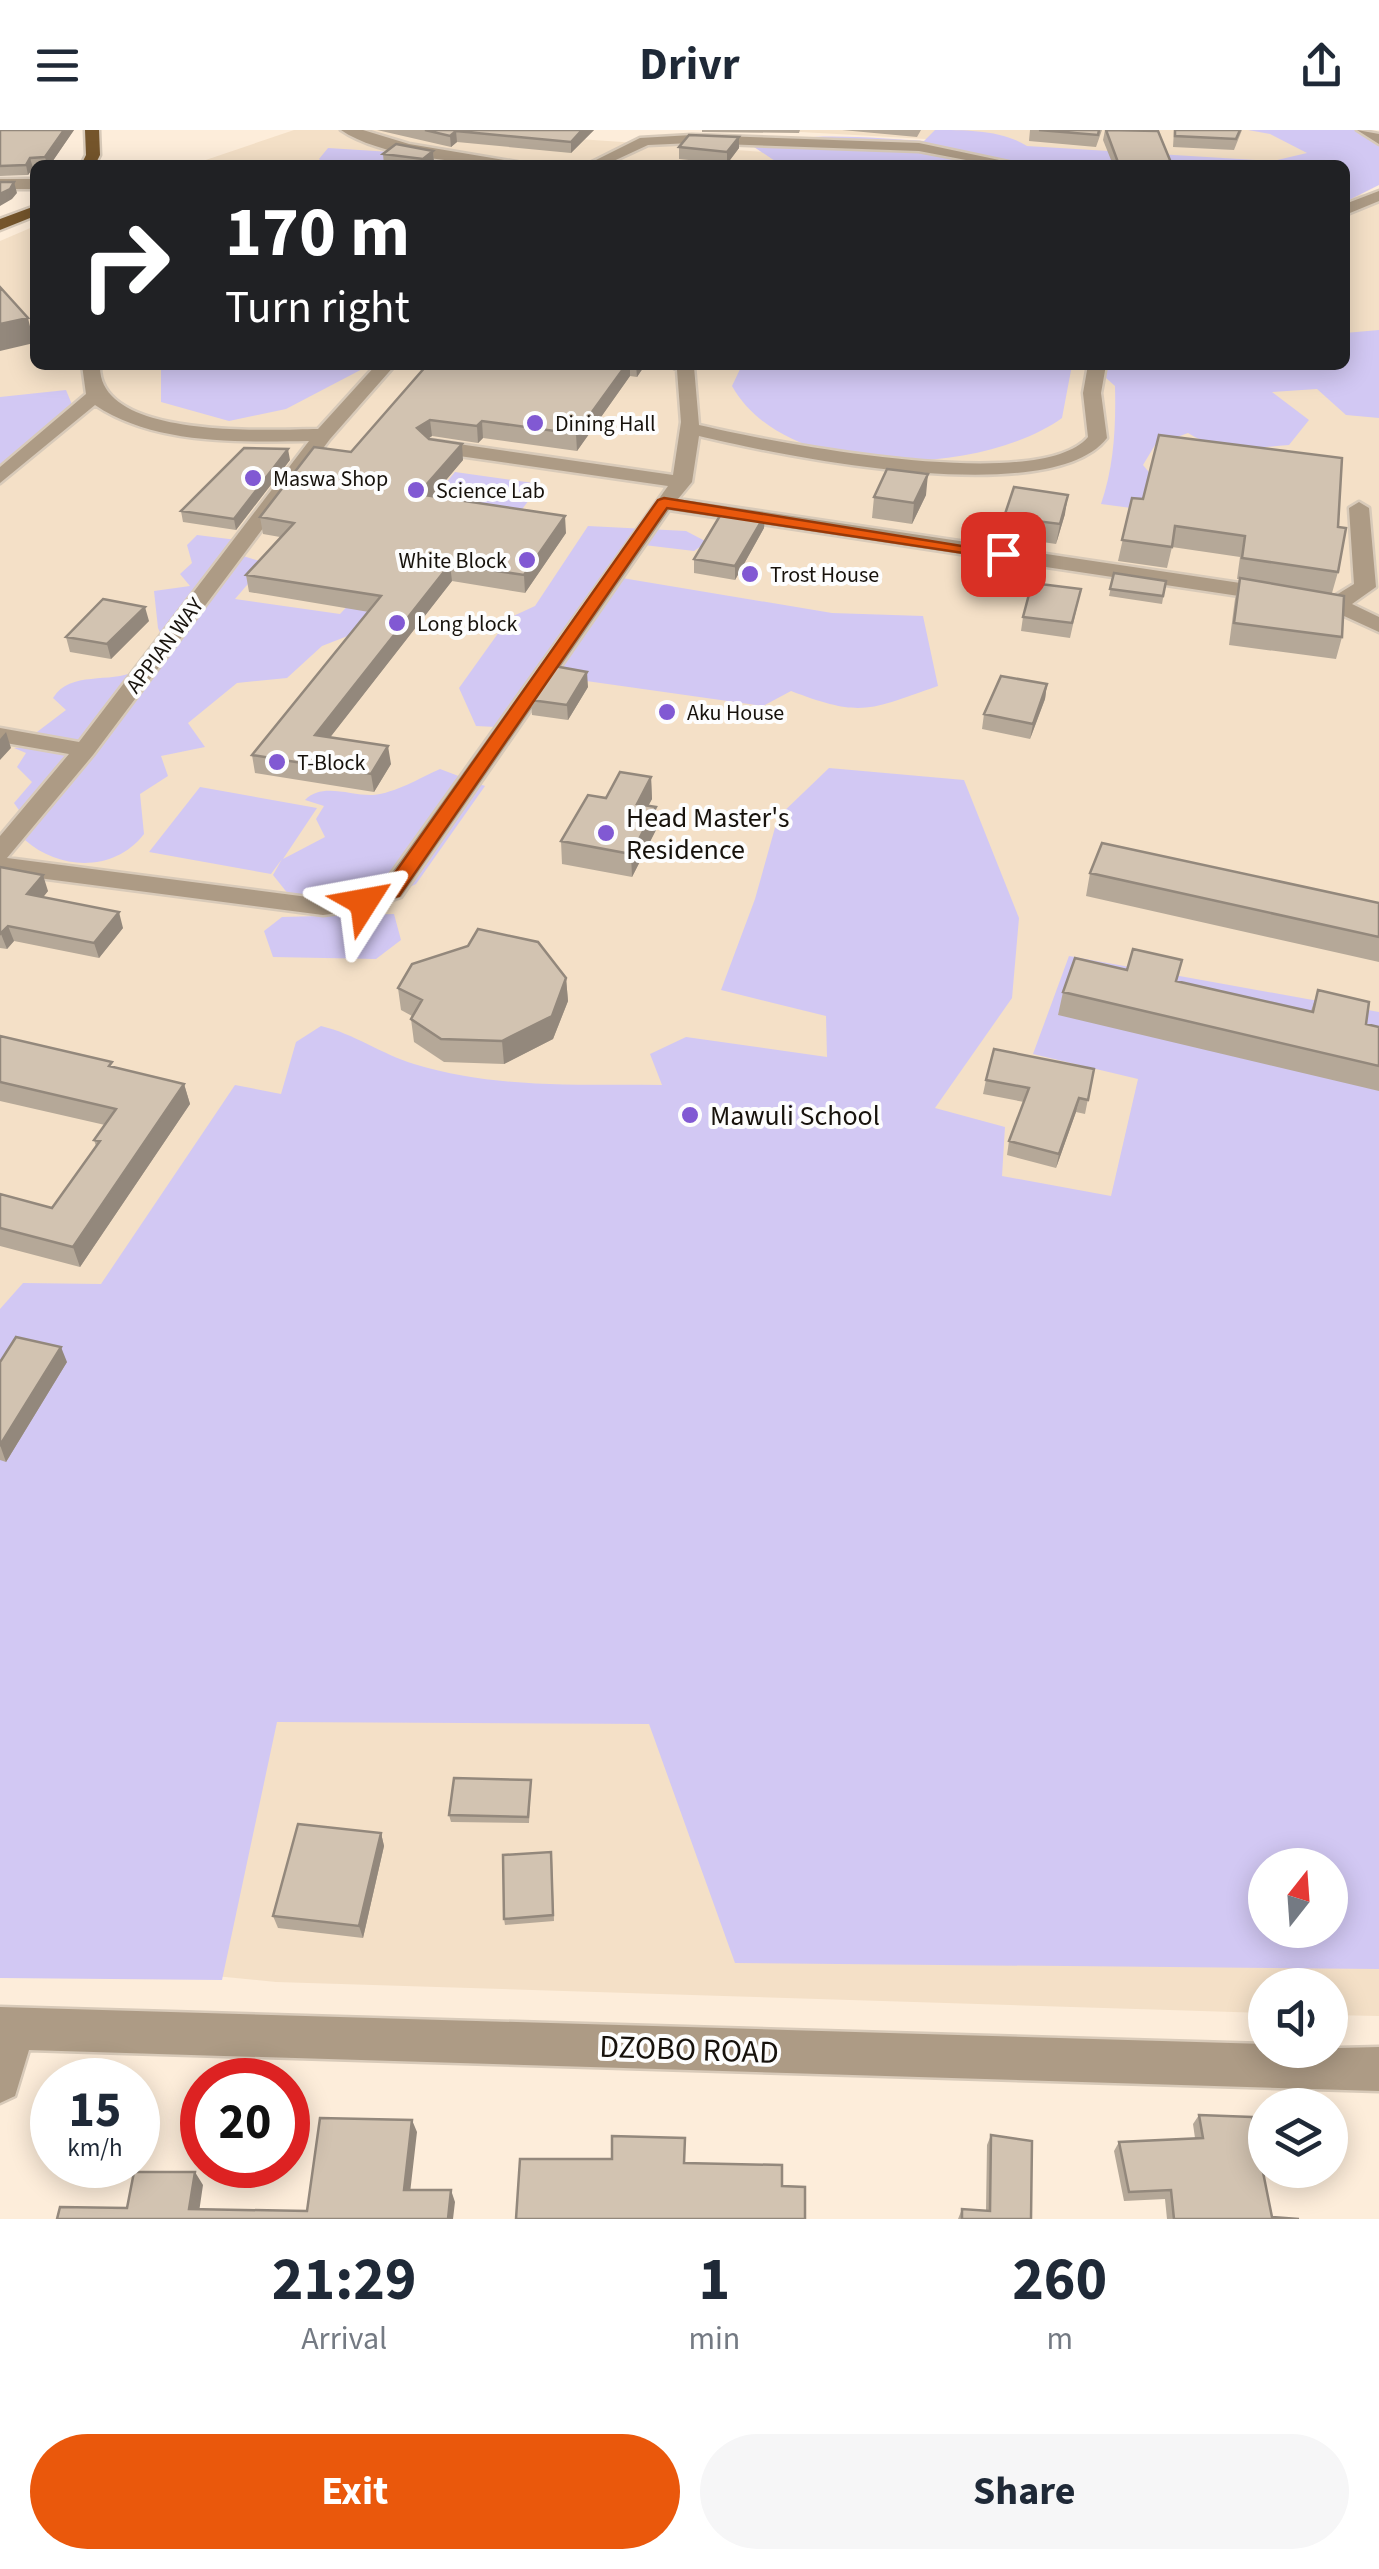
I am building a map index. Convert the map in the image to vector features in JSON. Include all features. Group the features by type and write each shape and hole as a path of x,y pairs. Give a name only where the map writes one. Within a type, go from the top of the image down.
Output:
{"main road":[{"path":"90,160 92,130"},
{"path":"0,225 30,213"}],"street":[{"path":"348,130 407,148 492,160"},
{"path":"1364,130 1379,140"},
{"path":"604,160 645,141 663,139 919,148 987,160"},
{"path":"0,184 30,184"},
{"path":"1350,208 1379,196"},
{"path":"91,370 90,385 103,403 136,418 236,436 323,435"},
{"name":"APPIAN WAY","path":"0,852 85,750 323,435 382,370"},
{"path":"0,865 323,907 364,902 392,892 682,482 688,428 689,380 685,370"},
{"path":"688,428 804,452 957,470 1032,466 1084,454 1098,438 1092,392 1096,370"},
{"path":"0,477 96,394"},
{"path":"431,446 682,482"},
{"path":"664,503 1336,604 1379,625"},
{"path":"1336,604 1365,588 1360,508"},
{"path":"0,735 85,750"},
{"path":"0,2081 6,2029"},
{"name":"DZOBO ROAD","path":"6,2029 1379,2068"}],"shaded area":[{"path":"294,130 453,130 876,160 206,160"},
{"path":"765,130 1342,130 1333,146 1302,160 1199,160 1016,150 961,141"},
{"path":"935,130 971,131 995,134 1027,146 1257,160 774,160 754,147 814,137 924,141"},
{"path":"1248,130 1356,130 1379,145 1379,185 1350,200 1350,160 1277,160 1307,153 1270,134"},
{"path":"328,148 391,152 389,160 319,159"},
{"name":"Mawuli School","path":"1350,193 1379,196 1379,2016 1348,2015 1348,1968 1248,1968 1248,2012 276,1982 0,1955 0,241 30,228 30,370 1350,370"},
{"path":"1379,330 1379,418 1346,415 1317,389 1272,392 1309,420 1289,445 1224,446 1188,433 1155,445 1143,465 1176,505 1154,511 1101,504 1114,431 1115,386 1106,378 1107,370 1350,370 1350,333"},
{"path":"161,370 360,370 286,409 229,421 161,402"},
{"path":"740,370 1071,370 1062,418 1027,437 984,451 936,459 887,461 839,454 795,440 759,418 732,386"},
{"path":"66,390 73,407 0,465 0,397"},
{"path":"455,472 541,484 514,520 427,506"},
{"path":"588,526 686,531 707,542 694,551 644,545 622,578 832,613 923,616 938,686 865,708 834,705 791,691 763,706 551,676 517,728 476,726 459,688 509,618 535,606"},
{"path":"197,535 237,540 240,555 266,563 235,599 340,614 357,596 381,600 363,630 322,646 287,678 237,683 188,723 205,747 161,756 168,776 140,794 144,834 132,846 103,861 87,863 70,862 39,850 25,840 32,829 14,803 32,782 17,767 26,753 14,748 34,746 33,735 66,710 53,698 60,689 80,681 135,671 166,646 158,628 154,591 190,586 180,574 192,563 187,545"},
{"path":"829,768 964,780 1019,918 1012,998 935,1108 1005,1127 1002,1176 1111,1196 1138,1079 1033,1054 1069,956 1379,1012 1379,1969 735,1963 649,1724 277,1722 222,1980 0,1978 0,1309 23,1283 101,1284 235,1085 281,1094 296,1042 321,1026 414,1064 476,1078 537,1084 662,1085 650,1054 686,1037 827,1057 826,1016 721,990 755,899 778,817"},
{"path":"440,769 485,786 416,884 376,903 319,910 289,895 273,875 282,859 271,874 149,852 200,787 317,808 283,859 325,837 316,819 324,806 305,800 312,795 328,791 381,794"},
{"path":"394,914 401,940 376,959 273,957 264,931 282,917"}],"building":[{"path":"0,130 64,130 45,157 30,158 26,165 0,166"},
{"path":"425,130 582,130 571,142 456,131 450,136"},
{"path":"1039,130 1099,130 1098,135"},
{"path":"1106,130 1158,131 1170,160 1117,160"},
{"path":"1175,130 1240,130 1236,139 1175,136"},
{"path":"689,135 739,137 727,152 679,147"},
{"path":"396,144 433,151 423,159 383,154"},
{"path":"0,182 14,182 0,194"},
{"path":"0,287 28,318 0,324"},
{"path":"423,370 622,370 576,434 482,421 477,426 430,420 417,428 429,439 462,444 418,494 565,516 524,575 450,564 315,735 388,746 371,774 252,755 381,596 246,575 294,523 260,517 314,447 351,452"},
{"path":"1159,435 1342,458 1338,527 1346,528 1338,572 1242,558 1245,536 1175,526 1172,547 1122,540 1132,498 1143,499"},
{"path":"244,448 288,449 234,519 181,511"},
{"path":"887,469 928,474 914,503 874,497"},
{"path":"1014,487 1068,495 1060,524 1004,517"},
{"path":"724,509 765,515 735,566 694,559"},
{"path":"1114,573 1166,581 1163,596 1110,589"},
{"path":"1240,578 1344,596 1342,637 1234,623"},
{"path":"1032,583 1081,589 1072,623 1023,617"},
{"path":"103,599 145,607 107,644 66,637"},
{"path":"554,666 587,672 567,705 531,700"},
{"path":"1001,676 1047,684 1033,724 984,714"},
{"path":"620,772 651,777 637,804 656,807 631,854 561,841 588,795 606,798"},
{"path":"1102,843 1379,903 1379,937 1090,873"},
{"path":"0,867 43,875 27,894 119,912 94,943 8,926 0,934"},
{"path":"478,929 538,942 566,978 552,1016 502,1041 441,1039 411,1019 422,1000 398,988 412,964 468,946"},
{"path":"1133,949 1182,960 1176,981 1313,1012 1318,990 1369,1002 1366,1024 1379,1027 1379,1066 1063,992 1075,958 1127,970"},
{"path":"0,1036 112,1062 109,1066 184,1084 73,1247 0,1228 0,1194 52,1208 100,1141 94,1140 116,1109 0,1082"},
{"path":"994,1049 1094,1069 1088,1100 1079,1098 1059,1154 1009,1141 1029,1088 986,1080"},
{"path":"16,1337 61,1347 0,1445 0,1362"},
{"path":"454,1778 531,1780 528,1817 449,1815"},
{"path":"298,1824 381,1833 359,1926 273,1916"},
{"path":"551,1852 553,1915 504,1919 503,1855"},
{"path":"1199,2115 1248,2117 1248,2188 1266,2188 1272,2217 1299,2219 1174,2219 1171,2190 1129,2192 1119,2142 1203,2138"},
{"path":"320,2118 412,2120 404,2190 451,2190 448,2219 57,2219 60,2207 127,2208 131,2188 160,2188 160,2172 180,2172 180,2188 192,2188 189,2209 307,2211"},
{"path":"991,2135 1032,2141 1031,2219 962,2219 962,2209 990,2211"},
{"path":"612,2136 685,2138 684,2163 782,2165 782,2186 805,2187 805,2219 516,2219 520,2159 612,2159"}],"place":[{"name":"Dining Hall","path":"535,423"},
{"name":"Maswa Shop","path":"253,478"},
{"name":"Science Lab","path":"416,490"},
{"name":"White Block","path":"527,560"},
{"name":"Trost House","path":"750,574"},
{"name":"Long block","path":"397,623"},
{"name":"Aku House","path":"667,712"},
{"name":"T-Block","path":"277,762"},
{"name":"Head Master's Residence","path":"606,833"},
{"name":"Mawuli School","path":"690,1115"}],"route":[{"path":"364,902 392,892 664,503 1003,554"}]}
